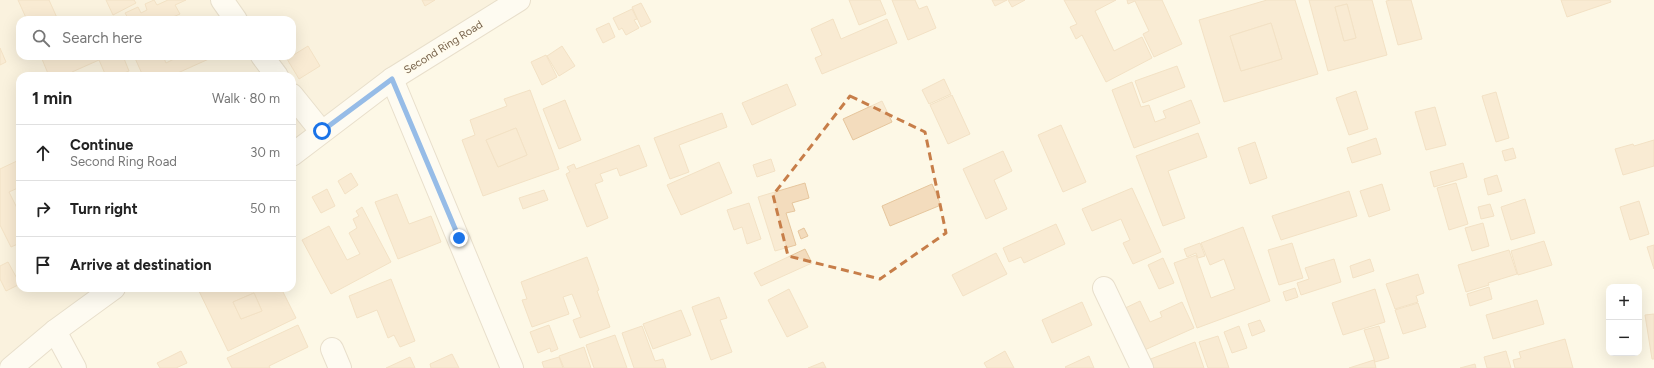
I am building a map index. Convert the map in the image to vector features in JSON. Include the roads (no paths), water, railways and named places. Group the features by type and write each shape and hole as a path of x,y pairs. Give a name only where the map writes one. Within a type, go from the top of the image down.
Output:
{"street":[{"path":"222,0 233,16"},
{"name":"Second Ring Road","path":"296,152 392,79 519,0"},
{"path":"265,60 274,72"},
{"path":"392,79 512,368"},
{"path":"296,99 322,131"},
{"path":"1104,288 1142,368"},
{"path":"11,368 55,331 109,292"},
{"path":"55,331 75,368"}]}
